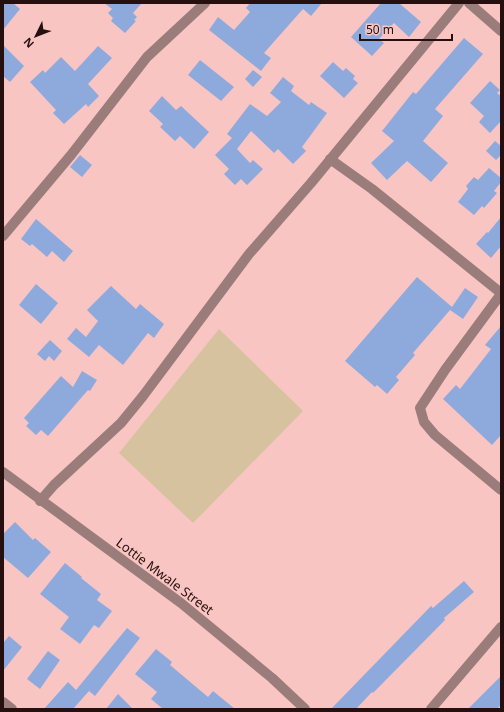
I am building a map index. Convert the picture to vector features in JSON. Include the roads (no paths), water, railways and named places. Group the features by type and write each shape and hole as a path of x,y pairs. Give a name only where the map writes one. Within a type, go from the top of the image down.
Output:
{"street":[{"path":"3,236 71,155 147,57 205,3"},
{"path":"40,501 54,485 122,423 249,254 459,3"},
{"path":"469,3 501,31"},
{"path":"330,159 372,189 501,293 445,370 420,408 424,422 435,435 501,490"},
{"name":"Lottie Mwale Street","path":"3,472 40,501 181,602 272,678 306,709"},
{"path":"431,709 501,627"},
{"path":"3,702 12,709"}]}
